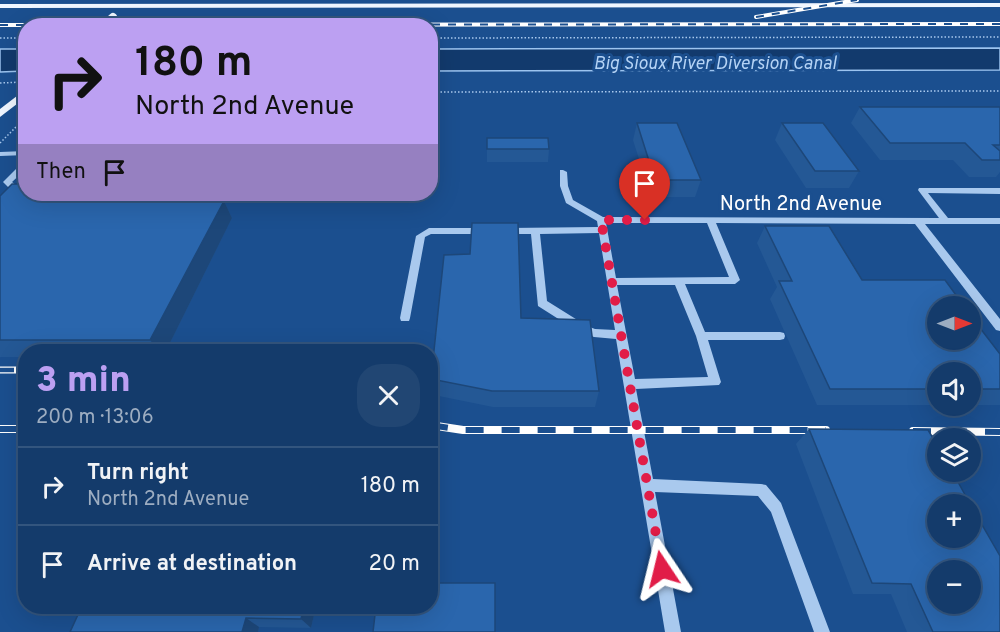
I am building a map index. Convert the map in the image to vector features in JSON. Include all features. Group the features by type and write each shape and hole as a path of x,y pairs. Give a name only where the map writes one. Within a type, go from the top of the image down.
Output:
{"main road":[{"path":"112,18 129,3"},
{"path":"0,4 1000,5"},
{"path":"0,114 18,99"}],"street":[{"path":"0,154 18,153"},
{"path":"0,189 18,172"},
{"path":"563,172 564,186 569,201 602,225 673,632"},
{"path":"7,182 14,188 18,188"},
{"path":"946,221 922,190 1000,191"},
{"path":"612,282 735,280 711,220"},
{"name":"North 2nd Avenue","path":"405,318 418,240 424,233 535,231 602,225 711,220 1000,221"},
{"path":"918,221 1000,327"},
{"path":"535,231 542,303 583,329 594,333 621,335"},
{"path":"630,384 715,382 701,336 679,281"},
{"path":"701,336 780,336"},
{"path":"648,485 761,490 776,508 822,632"}],"path":[{"path":"438,38 1000,37"},
{"path":"0,39 18,38"},
{"path":"0,83 18,82"},
{"path":"438,92 1000,91"},
{"path":"0,143 18,125"}],"water":[{"name":"Big Sioux River Diversion Canal","path":"1000,48 1000,70 438,71 438,49"},
{"path":"0,49 18,49 18,71 0,72"}],"building":[{"path":"860,107 1000,107 1000,145 993,145 1000,151 1000,160 982,160 965,143 890,143"},
{"path":"637,123 677,123 701,180 655,180"},
{"path":"782,123 823,123 859,171 815,171"},
{"path":"487,138 548,138 549,149 487,149"},
{"path":"12,184 18,184 18,201 224,201 150,340 0,340 0,196"},
{"path":"472,223 518,223 521,318 590,320 599,391 492,391 438,380 438,344 435,344 444,255 470,254"},
{"path":"765,226 829,226 862,280 945,280 957,296 927,296 927,350 981,350 981,329 1000,354 1000,389 981,389 981,362 927,362 927,389 830,389 779,281 792,281"},
{"path":"809,429 927,430 927,482 958,482 965,494 927,494 927,548 981,548 981,523 1000,556 1000,632 933,632 911,584 872,583"},
{"path":"438,583 495,583 495,632 373,632 375,614 438,614"},
{"path":"78,614 302,614 301,619 246,618 242,632 70,632"}],"railway":[{"path":"756,17 857,0"},
{"path":"438,25 1000,24"},
{"path":"0,25 18,25"},
{"path":"0,370 18,370"},
{"path":"438,426 463,430 826,430"},
{"path":"0,429 18,429"},
{"path":"913,431 1000,432"}],"route":[{"path":"645,220 601,220 662,569"}]}
